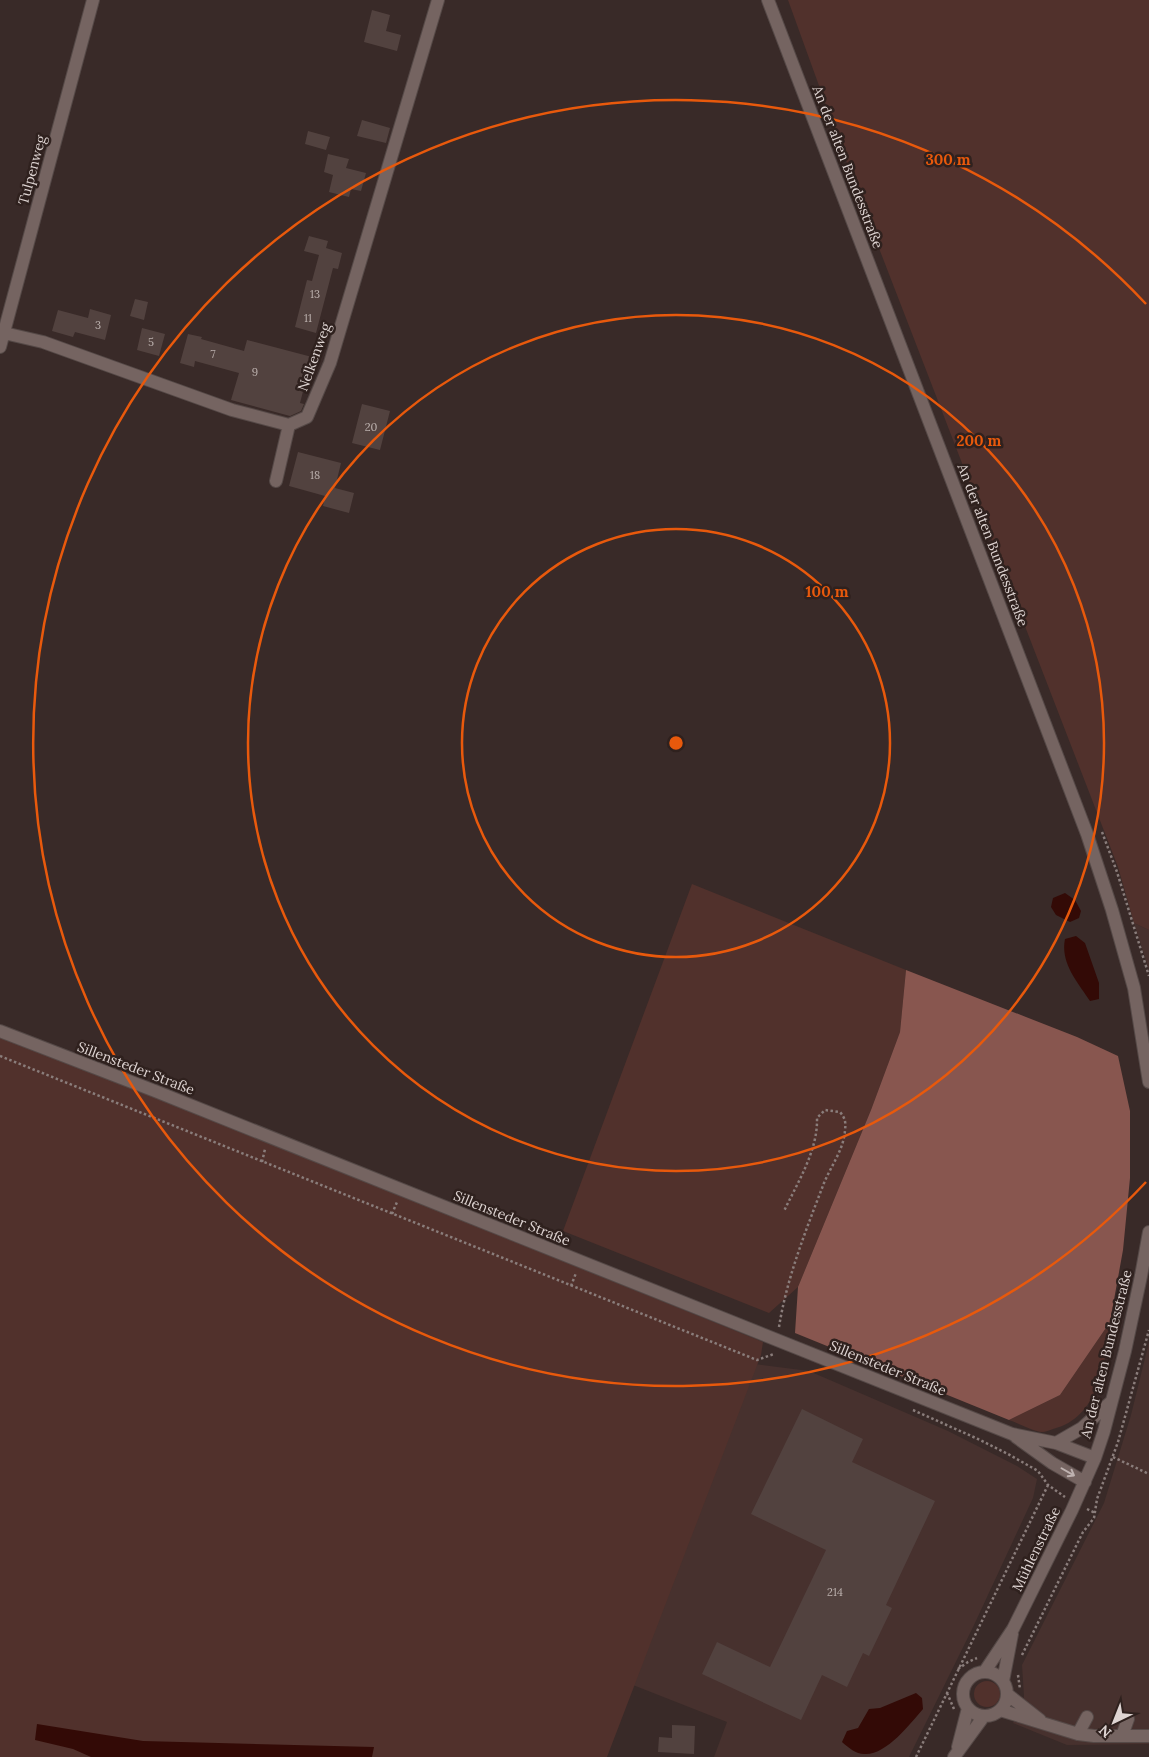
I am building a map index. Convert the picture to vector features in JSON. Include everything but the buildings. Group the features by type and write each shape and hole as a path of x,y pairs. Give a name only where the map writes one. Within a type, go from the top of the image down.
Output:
{"street":[{"name":"Tulpenweg","path":"0,347 94,0"},
{"name":"Nelkenweg","path":"289,426 308,417 330,363 438,0"},
{"name":"An der alten Bundesstraße","path":"768,0 1087,834 1112,910 1134,988 1149,1082"},
{"path":"4,333 43,342 232,410 289,426 276,481"},
{"name":"Sillensteder Straße","path":"0,1031 164,1094 1012,1434 1056,1443 1095,1458"},
{"name":"An der alten Bundesstraße","path":"1085,1482 1095,1458 1112,1401 1141,1276 1149,1232"},
{"path":"1056,1443 1082,1428 1112,1401"},
{"name":"Sillensteder Straße","path":"1012,1434 1052,1463 1085,1482"},
{"name":"Mühlenstraße","path":"985,1671 1013,1629 1085,1482"},
{"name":"Mühlenstraße","path":"1003,1681 1013,1629"},
{"path":"985,1671 998,1676 1003,1681 1007,1694 1004,1706 1000,1710 990,1716 984,1716 978,1715 968,1708 963,1695 966,1682 971,1676 985,1671"},
{"path":"1007,1694 1046,1725"},
{"path":"955,1755 968,1708"},
{"path":"1000,1710 1078,1734 1149,1736"},
{"path":"955,1755 984,1716"},
{"path":"1078,1734 1087,1717"},
{"path":"1122,1736 1128,1719"}],"path":[{"path":"0,1056 757,1360 779,1354"},
{"path":"777,1340 783,1300 805,1232 842,1145 845,1119 840,1112 825,1110 817,1118 817,1130 809,1157 784,1211"},
{"path":"1021,1656 1083,1532 1092,1521 1100,1491 1113,1457 1149,1330"},
{"path":"907,1408 1008,1454 1038,1471 1048,1485 916,1757"},
{"path":"1113,1457 1149,1474"},
{"path":"1018,1673 1020,1684 1019,1702"}],"shaded area":[{"path":"788,0 1149,0 1149,930 1134,923 1118,867 860,199"},
{"path":"692,884 906,970 900,1032 871,1110 798,1287 769,1313 563,1231"},
{"path":"1065,893 1075,900 1081,911 1079,918 1070,922 1056,915 1051,907 1053,898"},
{"path":"1134,923 1149,930 1149,970"},
{"path":"1076,936 1085,943 1099,983 1099,999 1090,1001 1075,980 1065,956 1065,939"},
{"path":"906,970 1077,1037 1118,1056 1130,1111 1130,1178 1123,1250 1110,1322 1060,1395 1009,1420 795,1333 798,1287 871,1110 900,1032"},
{"path":"0,1037 155,1096 763,1342 761,1355 607,1757 0,1757"},
{"path":"1110,1322 1102,1371 1090,1401 1081,1413 1068,1423 1043,1432 1035,1431 1009,1420 1060,1395"},
{"path":"1149,1342 1149,1744 1067,1745 1013,1723 1021,1711 1024,1696 1022,1665 1104,1503 1131,1415"},
{"path":"755,1364 809,1371 948,1431 1017,1466 1037,1479 1033,1498 974,1625 909,1757 714,1757 727,1722 633,1685"},
{"path":"987,1681 996,1685 1000,1694 996,1703 987,1707 978,1703 974,1694 978,1685"},
{"path":"916,1693 922,1698 923,1709 890,1744 874,1753 863,1754 853,1751 842,1742 847,1731 858,1728 869,1709 880,1708"},
{"path":"37,1724 143,1741 374,1747 372,1757 91,1757 73,1749 35,1740"}]}
